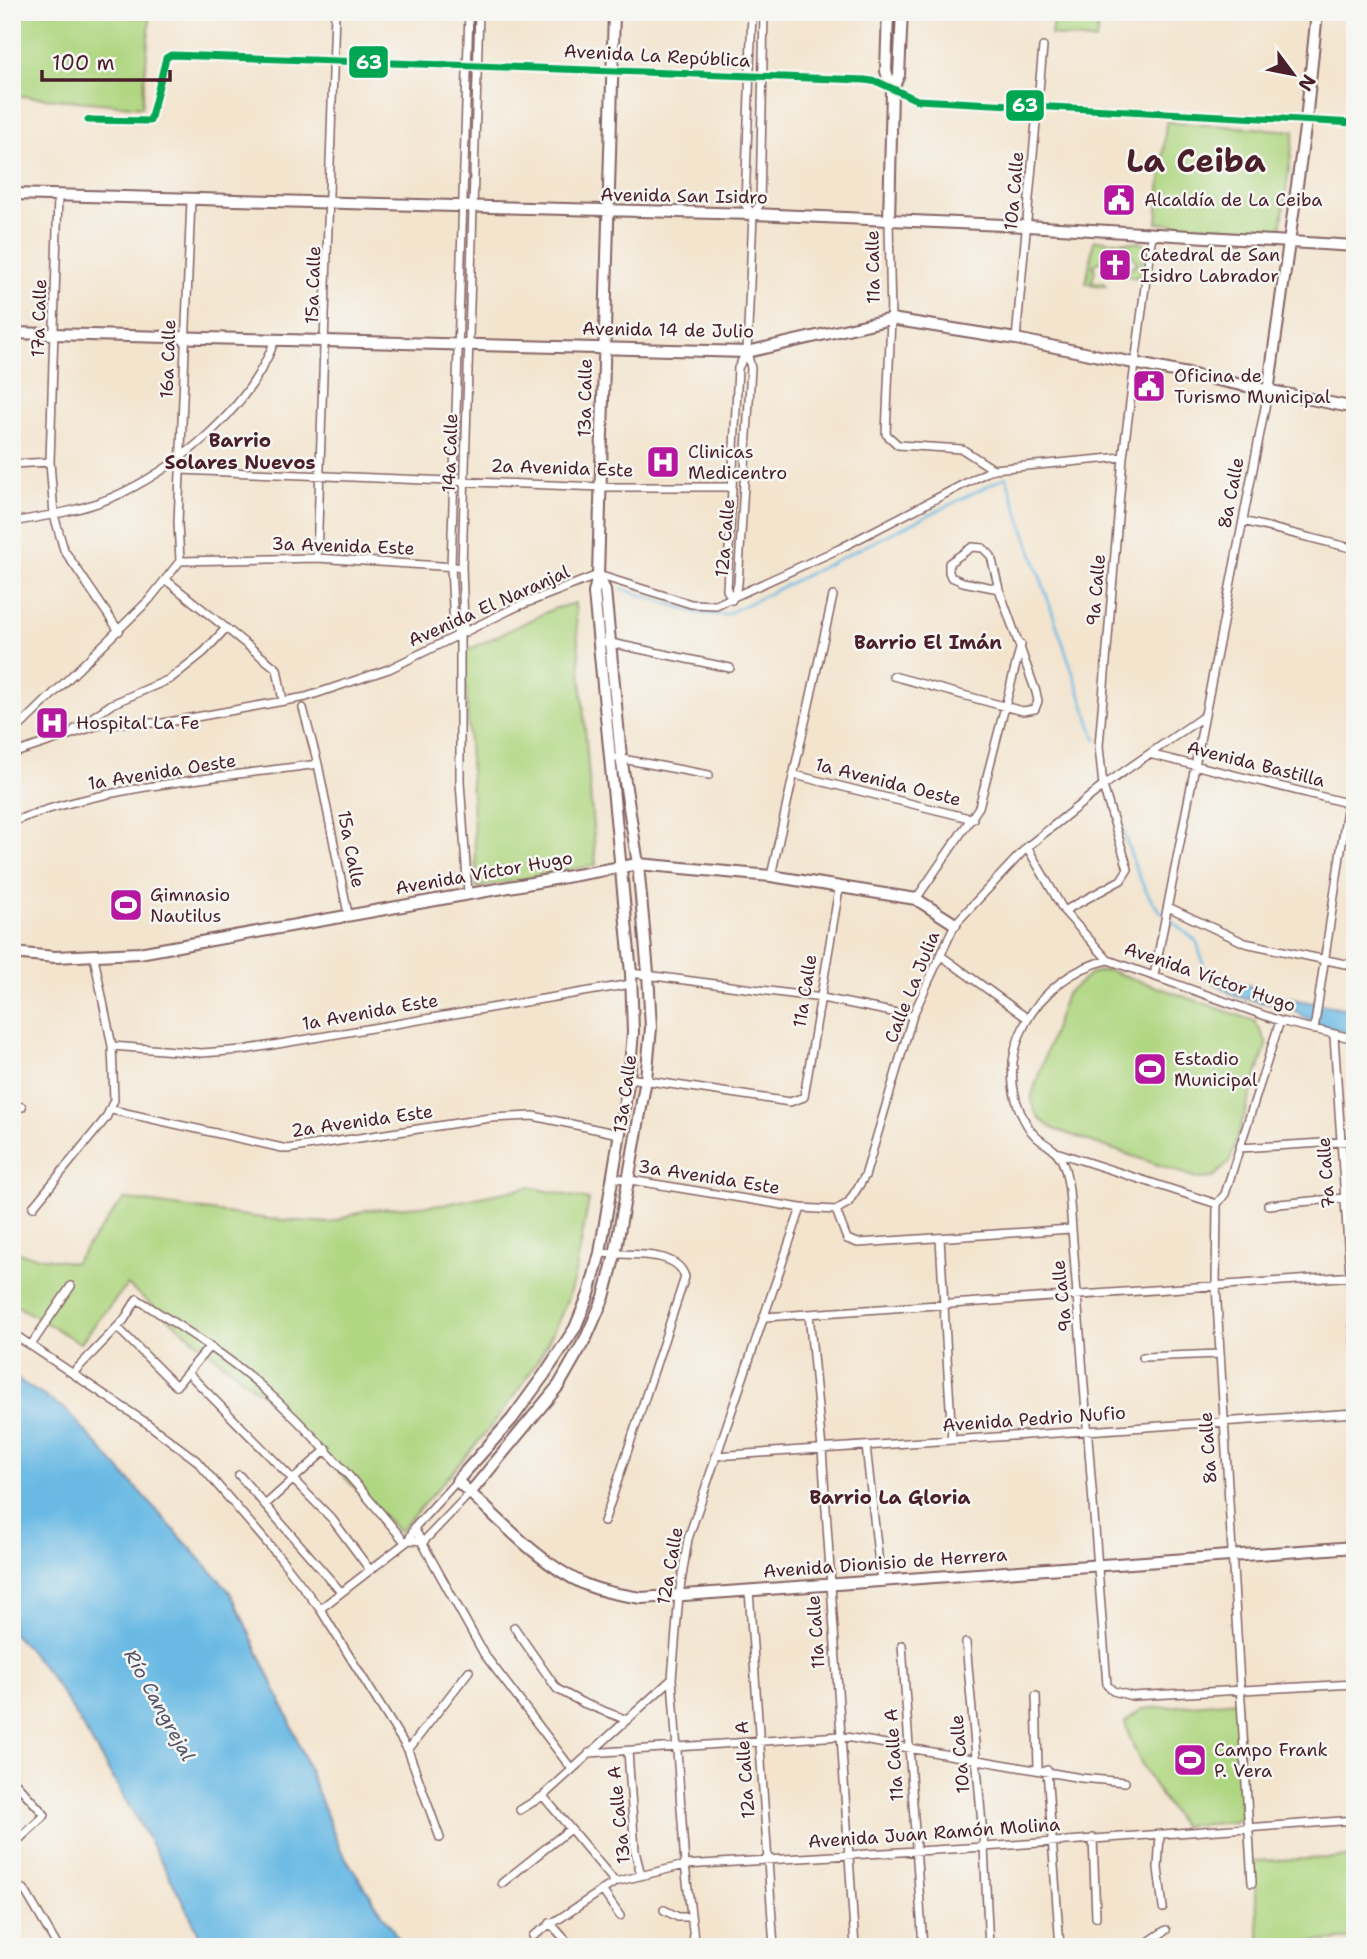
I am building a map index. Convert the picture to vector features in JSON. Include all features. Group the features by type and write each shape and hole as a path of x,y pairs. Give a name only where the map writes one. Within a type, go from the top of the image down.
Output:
{"street":[{"name":"15a Calle","path":"317,558 327,342 335,12"},
{"name":"14a Calle","path":"467,206 466,64 469,12"},
{"name":"14a Calle","path":"468,893 460,782 460,635 464,625 462,568 465,481 463,343 467,206 480,12"},
{"name":"13a Calle","path":"320,1609 407,1541 414,1528 512,1419 575,1328 589,1294 600,1253 629,1078 633,1032 616,758 604,642 605,590 598,575 614,12"},
{"name":"12a Calle","path":"752,12 745,204 753,214"},
{"name":"12a Calle","path":"732,600 738,584 746,488 751,368 747,352 753,214 760,204 764,12"},
{"path":"888,12 886,71 892,90"},
{"path":"892,90 899,75 902,12"},
{"name":"8a Calle","path":"1154,976 1268,392 1306,121 1317,12"},
{"name":"10a Calle","path":"1016,339 1043,47"},
{"name":"Avenida La República","path":"88,120 150,121 168,56 334,63 476,64 865,80 917,100 1355,122"},
{"name":"11a Calle","path":"892,90 891,319 886,434 892,442 962,449 993,469"},
{"name":"Avenida San Isidro","path":"12,194 753,214 1027,226 1355,246"},
{"name":"17a Calle","path":"58,196 50,462 54,515 64,550 119,631"},
{"name":"16a Calle","path":"180,561 177,523 191,200"},
{"name":"9a Calle","path":"1065,911 1121,880 1128,869 1103,786 1099,746 1124,457 1152,233"},
{"name":"Avenida 14 de Julio","path":"12,333 184,335 327,342 463,343 747,352 891,319 1016,339 1137,366 1355,408"},
{"path":"12,522 54,515 120,494 181,459 233,407 268,358 275,340"},
{"path":"460,635 454,627 452,567 463,343"},
{"name":"12a Calle","path":"732,600 727,590 738,368 747,352"},
{"name":"Avenida El Naranjal","path":"12,754 105,723 163,723 306,697 388,669 516,607 598,575 691,604 716,605 732,600 993,469 1124,457"},
{"path":"12,464 50,462"},
{"name":"2a Avenida Este","path":"180,470 601,486 732,487"},
{"path":"1243,521 1355,549"},
{"path":"893,676 1023,711 1035,709 1038,705 1037,692 999,589 991,556 983,548 972,547 950,563 949,572 956,580 999,589"},
{"name":"3a Avenida Este","path":"180,561 317,558 462,568"},
{"path":"12,734 119,631 180,561"},
{"path":"166,580 277,669 283,701"},
{"path":"771,876 833,596"},
{"path":"68,734 112,704 170,679 204,652 226,628"},
{"path":"604,642 730,668"},
{"path":"916,899 973,819 983,794 1007,707 1021,645"},
{"name":"15a Calle","path":"303,708 318,764 348,914"},
{"name":"Calle La Julia","path":"836,1210 848,1203 865,1176 914,1015 955,924 1027,847 1103,786 1204,716"},
{"name":"Avenida Bastilla","path":"1149,754 1351,804"},
{"path":"1314,1030 1323,962 1351,804 1355,755"},
{"name":"13a Calle","path":"424,1541 470,1493 559,1385 587,1336 604,1297 615,1255 646,1079 650,1028 638,864 616,758"},
{"path":"616,758 709,775"},
{"name":"1a Avenida Oeste","path":"12,822 109,796 318,764"},
{"name":"1a Avenida Oeste","path":"795,775 973,819"},
{"name":"Avenida Víctor Hugo","path":"1027,847 1065,911 1108,960 1280,1021 1355,1039"},
{"name":"Avenida Víctor Hugo","path":"12,953 94,957 139,953 638,864 771,876 839,889 916,899 955,924"},
{"name":"11a Calle","path":"646,1079 790,1102 804,1097 839,889"},
{"path":"1168,907 1245,943 1323,962 1355,966"},
{"path":"940,955 1027,1018"},
{"path":"33,1207 112,1110 112,1046 94,957"},
{"path":"1108,960 1085,965 1064,977 1046,992 1027,1018 1017,1042 1013,1069 1017,1100 1026,1125 1038,1140 1056,1152 1217,1204"},
{"name":"1a Avenida Este","path":"112,1046 201,1053 243,1050 648,973 822,998 908,1015"},
{"name":"8a Calle","path":"1252,1883 1251,1828 1216,1286 1217,1204 1225,1194 1280,1021"},
{"name":"7a Calle","path":"1334,1036 1355,1349"},
{"path":"629,1078 646,1079"},
{"path":"12,1105 22,1107"},
{"name":"2a Avenida Este","path":"112,1110 288,1149 490,1118 533,1116 619,1134"},
{"path":"1240,1148 1355,1140"},
{"name":"9a Calle","path":"1056,1152 1066,1171 1079,1296 1090,1431 1104,1676 1113,1691 1132,1696 1242,1692"},
{"name":"3a Avenida Este","path":"612,1177 801,1208"},
{"path":"1268,1205 1344,1198"},
{"name":"12a Calle","path":"695,1947 685,1865 672,1679 679,1595 688,1539 801,1208"},
{"path":"801,1208 836,1210 847,1239 858,1243 1071,1229"},
{"path":"940,1239 952,1440"},
{"path":"600,1253 670,1259 683,1269 684,1286 604,1522"},
{"path":"765,1317 1352,1276"},
{"path":"31,1345 71,1286"},
{"path":"73,1373 117,1327 137,1300 210,1346 259,1384 327,1449 407,1541 424,1541"},
{"name":"11a Calle","path":"810,1314 822,1449 855,1947"},
{"path":"117,1327 176,1386 210,1346"},
{"path":"12,1333 196,1460 320,1609 408,1750 440,1838"},
{"path":"1143,1357 1220,1354"},
{"path":"188,1373 332,1519 370,1570"},
{"path":"544,1375 559,1385"},
{"name":"Avenida Pedrio Nufio","path":"715,1457 1355,1413"},
{"path":"866,1446 881,1582"},
{"path":"265,1505 327,1449"},
{"path":"239,1475 341,1592"},
{"name":"Avenida Dionisio de Herrera","path":"457,1481 545,1559 582,1583 609,1593 642,1598 1355,1547"},
{"path":"414,1528 424,1541 484,1654 571,1768"},
{"name":"12a Calle A","path":"749,1590 774,1947"},
{"path":"513,1627 557,1689 576,1700 627,1720"},
{"name":"10a Calle","path":"966,1643 984,1847 989,1947"},
{"name":"11a Calle A","path":"902,1645 923,1947"},
{"path":"408,1750 469,1671"},
{"path":"520,1810 543,1796 672,1679"},
{"path":"1242,1692 1355,1684"},
{"path":"1037,1696 1038,1768"},
{"path":"589,1752 758,1739 840,1736 1125,1782"},
{"name":"13a Calle A","path":"628,1751 635,1851 641,1875"},
{"path":"1047,1770 1060,1947"},
{"path":"12,1779 46,1815 12,1846"},
{"path":"543,1796 615,1882"},
{"name":"Avenida Juan Ramón Molina","path":"533,1936 615,1882 685,1865 1355,1820"},
{"path":"502,1883 570,1829"},
{"path":"1160,1834 1158,1868 1163,1908"},
{"path":"1093,1838 1096,1917"},
{"path":"24,1889 58,1947"},
{"path":"602,1890 620,1916"},
{"path":"664,1910 678,1917 691,1917"},
{"path":"550,1923 572,1947"},
{"path":"1141,1947 1166,1930"}],"green space":[{"path":"19,12 91,12 150,18 142,107 12,95"},
{"path":"1054,12 1099,19 1096,41 1051,35"},
{"path":"1166,122 1294,131 1281,230 1157,223"},
{"path":"1094,240 1145,243 1140,278 1121,275 1137,263 1125,244 1093,266 1095,270 1092,282 1104,282 1106,286 1086,284"},
{"path":"575,603 596,865 477,888 464,652 553,609"},
{"name":"Estadio Municipal","path":"1108,970 1255,1021 1267,1043 1229,1163 1212,1178 1199,1179 1054,1129 1035,1111 1032,1095 1066,994 1092,973"},
{"path":"529,1187 589,1200 576,1267 565,1305 533,1368 513,1397 470,1452 399,1532 264,1396 127,1285 80,1343 12,1303 12,1258 16,1253 74,1263 124,1199 269,1219 330,1223 366,1210 446,1204"},
{"name":"Campo Frank P. Vera","path":"1238,1701 1246,1813 1234,1822 1182,1826 1141,1764 1125,1722 1142,1709"},
{"path":"1355,1857 1355,1939 1260,1945 1253,1861"}],"water":[{"path":"1222,976 1280,997 1355,1010 1355,1033 1321,1028 1292,1009 1235,996 1207,978"},
{"name":"Río Cangrejal","path":"12,1376 66,1410 231,1593 289,1719 340,1849 404,1947 205,1947 162,1863 81,1723 42,1666 12,1633"}],"waterway":[{"path":"622,589 698,613 725,615 1006,477 1096,740"},
{"path":"1111,789 1138,873 1153,903 1163,914"},
{"path":"1168,918 1197,942 1207,978"}],"transit line":[{"name":"63","path":"88,120 150,121 166,58 171,55 865,80 878,82 917,100 1355,123"}],"place":[{"name":"Alcaldía de La Ceiba","path":"1119,200"},
{"name":"Catedral de San Isidro Labrador","path":"1115,265"},
{"name":"Oficina de Turismo Municipal","path":"1149,386"},
{"name":"Clinicas Medicentro","path":"663,462"},
{"name":"Hospital La Fe","path":"52,723"},
{"name":"Gimnasio Nautilus","path":"126,905"},
{"name":"Estadio Municipal","path":"1150,1069"},
{"name":"Campo Frank P. Vera","path":"1190,1760"}],"district":[{"name":"La Ceiba","path":"1196,161"},
{"name":"Barrio Solares Nuevos","path":"240,451"},
{"name":"Barrio El Imán","path":"928,642"},
{"name":"Barrio La Gloria","path":"890,1497"}]}
